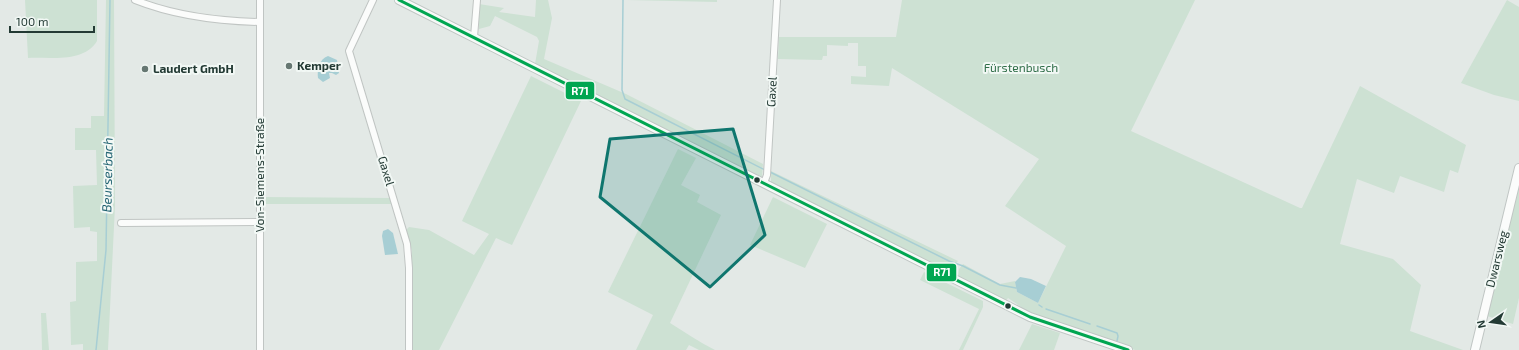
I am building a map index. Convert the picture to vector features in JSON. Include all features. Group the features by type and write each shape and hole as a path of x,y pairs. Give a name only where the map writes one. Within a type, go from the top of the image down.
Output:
{"street":[{"path":"135,0 199,18 259,22"},
{"name":"Von-Siemens-Straße","path":"260,0 260,350"},
{"name":"Gaxel","path":"373,0 349,50 407,244 409,268 409,350"},
{"path":"399,0 1035,320 1128,350"},
{"path":"474,37 477,0"},
{"name":"Gaxel","path":"764,184 768,175 777,0"},
{"name":"Dwarsweg","path":"1475,350 1519,168"},
{"path":"121,223 260,222"}],"highlighted area":[{"path":"733,129 765,235 710,287 600,197 610,139"}],"green space":[{"path":"25,0 97,0 97,41 84,53 75,56 28,58"},
{"path":"106,0 114,0 115,206 108,350 83,350 83,344 71,345 70,302 76,301 76,262 97,261 97,232 90,231 90,227 74,228 73,186 97,185 96,150 75,150 75,128 91,128 91,116 104,116"},
{"path":"536,0 548,0 552,18 544,59 626,94 763,164 762,177 535,64 539,41 537,37 495,16 490,26 479,29 479,4 504,8 499,12 535,17"},
{"path":"627,0 717,0 717,2"},
{"name":"Fürstenbusch","path":"902,0 1195,0 1131,131 1300,208 1302,208 1360,86 1466,145 1458,173 1450,170 1444,192 1400,176 1394,193 1357,179 1340,244 1393,259 1421,285 1410,331 1463,350 1135,350 1036,317 1008,298 1005,302 958,277 959,269 963,264 1000,284 1015,281 1017,292 1038,303 1066,246 1005,206 1039,159 892,68 889,86 851,84 851,76 866,77 866,66 858,66 858,43 848,43 848,46 827,45 827,56 823,56 822,60 778,59 779,37 896,37"},
{"path":"1507,0 1519,7 1519,101 1494,95 1461,83"},
{"path":"531,76 581,101 512,245 496,238 439,350 412,350 412,251 406,230 409,227 429,230 474,255 489,234 462,221"},
{"path":"678,149 696,158 681,185 700,195 697,202 721,215 670,323 715,350 699,350 689,345 686,350 636,350 653,315 608,292"},
{"path":"771,171 958,261 949,272 771,182"},
{"path":"1519,186 1519,298 1513,324 1487,316"},
{"path":"263,197 391,198 393,204 263,204"},
{"path":"773,197 827,224 805,268 750,245"},
{"path":"924,272 983,301 983,307 963,350 959,350 979,309 920,280"},
{"path":"41,313 46,313 49,350 42,350"},
{"path":"1032,324 1060,333 1054,350 1019,350"}],"water":[{"path":"328,56 337,60 339,73 336,75 329,73 330,78 323,82 318,78 318,68 322,60"},
{"path":"388,229 393,233 398,254 385,255 382,236 383,231"},
{"path":"1020,277 1031,279 1046,286 1038,303 1017,292 1015,282"}],"waterway":[{"name":"Beurserbach","path":"96,350 106,250 110,0"},
{"path":"623,0 622,90 625,99 765,170"},
{"path":"770,172 949,261 963,266 1000,285 1016,288"},
{"path":"1046,309 1090,324"},
{"path":"1097,326 1117,333 1117,341"}],"transit line":[{"name":"R71","path":"399,0 1030,317 1128,350"}],"place":[{"name":"Kemper","path":"289,66"},
{"name":"Laudert GmbH","path":"145,69"}]}
